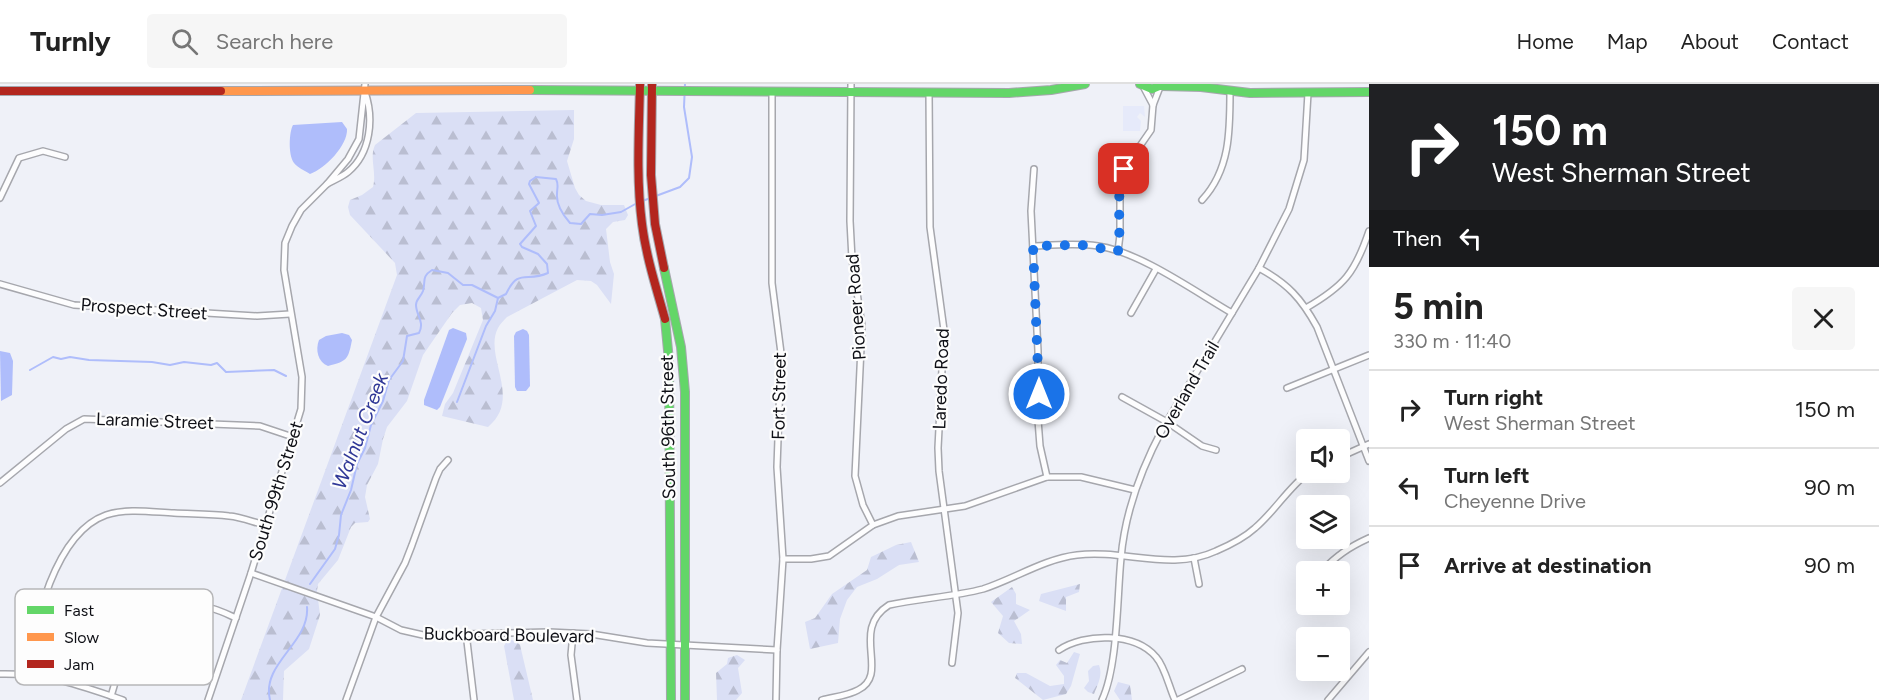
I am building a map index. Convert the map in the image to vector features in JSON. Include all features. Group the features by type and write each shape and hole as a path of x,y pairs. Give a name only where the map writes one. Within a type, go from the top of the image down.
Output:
{"street":[{"path":"0,91 652,87 666,90 772,92 851,88 929,92 1030,92 1085,84"},
{"path":"1142,86 1152,89 1162,86 1198,86 1230,92 1369,92"},
{"path":"1142,86 1153,105"},
{"path":"1118,251 1120,179 1124,169 1151,130 1153,105 1162,86"},
{"name":"South 96th Street","path":"640,87 639,175 642,223 650,266 665,320 669,361 671,700"},
{"name":"South 96th Street","path":"652,87 651,175 655,224 681,347 684,381 685,700"},
{"name":"South 99th Street","path":"208,700 251,573 301,409 302,377 284,270 285,243 302,210 348,159 359,139 361,105 365,88"},
{"name":"Pioneer Road","path":"851,88 850,221 852,259 862,338 855,476 863,505 873,525"},
{"name":"Fort Street","path":"772,92 772,283 781,353 777,467 783,559 776,700"},
{"name":"Laredo Road","path":"929,92 930,227 944,330 938,448 943,509 958,613 952,663"},
{"path":"1203,200 1213,188 1225,158 1229,130 1230,92"},
{"name":"Overland Trail","path":"1102,700 1112,664 1121,556 1125,527 1135,490 1149,455 1167,422 1259,268 1289,209 1299,182 1307,129 1308,93"},
{"path":"0,198 19,158 43,151 65,157"},
{"path":"1034,169 1031,211 1038,351 1038,420 1040,446 1047,477"},
{"path":"1306,308 1337,289 1345,281 1361,253 1369,231"},
{"path":"1033,246 1081,245 1118,251 1138,259 1232,313"},
{"path":"1361,253 1369,256"},
{"path":"1259,268 1291,289 1317,327 1366,445 1369,461"},
{"path":"1131,313 1156,269"},
{"name":"Prospect Street","path":"0,284 74,305 257,316 290,314"},
{"path":"1287,388 1369,355"},
{"path":"1122,397 1167,422 1202,446 1216,450"},
{"name":"Laramie Street","path":"0,483 66,429 84,419 260,426 293,437"},
{"path":"1350,452 1366,445"},
{"path":"346,700 376,617 405,563 436,478 448,459"},
{"path":"783,559 811,559 829,556 873,525 898,516 980,502 1047,477 1081,477 1135,490"},
{"path":"822,700 859,690 866,684 872,666 870,635 874,618 889,605 981,589 1075,555 1096,554 1157,560 1194,558 1217,551 1241,539 1256,528 1297,483"},
{"path":"49,589 56,567 66,548 86,528 103,516 124,511 232,516 265,525"},
{"path":"1331,561 1350,547 1369,538"},
{"path":"1194,558 1199,584"},
{"name":"Buckboard Boulevard","path":"251,573 376,617 412,634 573,633 647,644 777,650"},
{"path":"213,609 236,618"},
{"path":"466,633 474,700"},
{"path":"573,633 571,655 577,700"},
{"path":"1059,650 1077,641 1114,639 1132,642 1147,648 1158,658 1176,700 1242,669"},
{"path":"1328,700 1369,652"},
{"path":"0,674 15,673"},
{"path":"79,685 123,700"},
{"path":"111,696 115,685"}],"shaded area":[{"path":"1123,106 1144,106 1145,117 1140,113 1137,117 1141,121 1140,131 1123,131"}],"green space":[{"path":"574,110 574,139 567,161 575,188 586,201 601,205 624,205 628,215 625,220 613,222 606,229 610,262 614,274 611,304 597,285 591,281 577,280 507,317 498,328 495,339 495,351 503,390 502,403 498,416 488,427 442,416 445,404 453,393 483,320 481,308 472,303 460,305 452,313 423,355 407,401 387,427 378,464 367,485 365,497 370,519 368,522 355,523 351,527 338,560 318,584 320,615 309,649 284,671 283,700 241,700 397,275 395,263 350,215 348,207 350,200 373,187 375,145 416,113"},
{"path":"911,542 919,562 899,565 877,579 857,587 847,600 840,619 838,643 810,649 805,622 815,618 832,594 867,570 871,557 896,545"},
{"path":"1080,584 1079,592 1066,597 1066,611 1039,601 1041,594"},
{"path":"1012,587 1016,594 1016,604 1030,610 1014,621 1021,634 1022,644 1009,643 998,633 1003,616 991,602"},
{"path":"511,640 520,645 533,700 514,700 504,646 507,641"},
{"path":"1074,652 1080,654 1071,686 1066,694 1043,700 1015,678 1017,673 1026,673 1050,686 1064,684 1064,676 1056,665 1060,660 1067,663"},
{"path":"737,655 745,660 738,668 742,693 736,700 717,700 716,673 727,664 728,658"},
{"path":"1099,665 1100,676 1094,694 1084,688 1089,681 1088,671 1093,666"},
{"path":"1118,682 1130,685 1132,700 1120,700 1114,691"}],"water":[{"path":"342,122 347,129 344,142 329,162 310,174 294,163 290,144 293,125"},
{"path":"453,328 466,333 467,339 437,410 424,405 424,400 449,330"},
{"path":"523,329 529,335 530,386 526,391 517,391 514,336 516,332"},
{"path":"342,333 349,335 352,340 348,356 339,363 328,366 318,355 319,340"},
{"path":"0,351 10,353 13,361 12,395 1,401"}],"waterway":[{"name":"Walnut Creek","path":"310,584 335,549 341,515 351,490 357,464 365,448 371,425 383,401 389,380 403,361 407,336 419,333 421,329 416,303 423,291 426,275 432,270 448,273 463,285 472,285 498,298 506,294 519,278 548,273 547,264 538,254 520,244 536,226 530,211 539,203 529,184 536,177 556,179 560,210 570,223 581,224 590,214 621,212 637,203 680,187 689,178 692,157 684,107 685,84"},
{"path":"457,402 486,326 495,311 498,298"},
{"path":"30,370 53,357 61,359 70,357 170,365 184,362 211,365 217,363 226,372 274,370 286,376"},
{"name":"Walnut Creek","path":"270,700 269,687 272,675 301,632 306,620 307,607"}],"traffic: fast":[{"path":"530,90 1009,93 1051,90 1085,84"},
{"path":"1140,84 1152,89 1164,84"},
{"path":"1161,86 1201,87 1250,93 1369,92"},
{"path":"664,268 681,347 685,392 685,700"},
{"path":"665,319 669,361 671,700"}],"traffic: slow":[{"path":"221,91 530,90"}],"traffic: jam":[{"path":"640,84 638,154 640,207 646,248 665,319"},
{"path":"652,84 651,175 655,224 664,268"},
{"path":"0,91 221,91"}],"route":[{"path":"1039,394 1033,246 1100,246 1118,251 1120,179 1124,169"}]}
